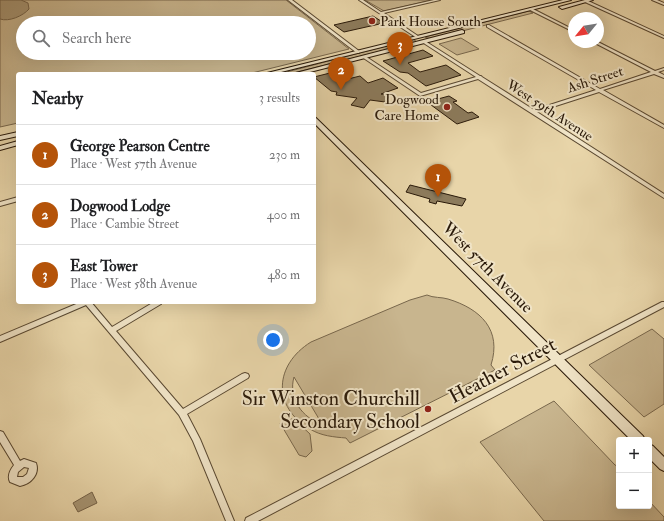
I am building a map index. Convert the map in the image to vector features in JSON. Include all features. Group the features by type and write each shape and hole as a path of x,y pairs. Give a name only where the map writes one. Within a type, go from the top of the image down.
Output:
{"main road":[{"path":"303,72 364,57 531,9 569,0"},
{"path":"276,72 358,52 488,26 589,1"},
{"name":"West 57th Avenue","path":"316,121 636,437"},
{"path":"0,138 16,134"},
{"path":"0,148 16,144"},
{"path":"652,453 664,465"}],"street":[{"path":"290,0 311,16"},
{"name":"West 59th Avenue","path":"361,0 664,196"},
{"path":"381,13 438,0"},
{"path":"654,0 664,4"},
{"path":"589,1 664,37"},
{"path":"531,9 568,28"},
{"path":"316,20 358,52"},
{"path":"488,26 664,127"},
{"path":"604,47 664,77"},
{"path":"364,57 420,95 480,77"},
{"name":"Ash Street","path":"533,112 664,69"},
{"path":"0,204 16,200"},
{"path":"0,339 83,304"},
{"path":"90,304 182,413 196,438 230,521"},
{"path":"111,331 155,304"},
{"name":"Heather Street","path":"250,521 664,304"},
{"path":"182,413 244,376"},
{"path":"0,435 19,466"}],"shaded area":[{"path":"0,0 286,0 307,16 16,16 16,60 305,60 256,72 16,72 16,123 0,127"},
{"path":"0,0 21,0 28,3 29,9 20,16 16,16 16,18 7,20 0,19"},
{"path":"365,0 432,0 384,11"},
{"path":"529,11 533,13 431,39 425,37"},
{"path":"316,23 349,49 316,57"},
{"path":"461,38 479,49 457,55 439,44"},
{"path":"413,39 417,42 297,72 287,72"},
{"path":"427,295 446,298 460,303 479,315 491,331 494,341 494,353 491,365 495,370 350,443 346,438 328,436 314,431 298,420 289,409 284,398 282,386 284,374 290,362 299,351 311,342 410,300","holes":["294,377 322,424 308,417 298,406 293,392"]},
{"path":"652,329 664,339 664,404 644,417 589,365"},
{"path":"554,401 616,466 616,509 652,509 652,504 664,517 664,521 544,521 480,442"},
{"path":"287,419 294,419 310,434 312,451 306,457 299,455 280,423"},
{"path":"92,492 97,503 78,512 73,503"}],"building":[{"path":"373,16 384,23 344,32 334,25"},
{"path":"423,50 433,56 408,63 420,72 446,65 461,75 426,86 408,73 400,72 383,61"},
{"path":"334,72 344,80 360,76 368,83 383,78 398,88 381,94 388,95 385,102 370,100 364,108 351,105 357,98 336,95 337,92 331,91 316,79 316,76"},
{"name":"Dogwood Care Home","path":"449,96 457,101 453,102 468,113 472,112 479,117 457,124 427,102"},
{"path":"410,185 466,199 462,206 437,201 436,204 429,202 430,199 406,192"}],"place":[{"name":"Park House South","path":"372,21"},
{"name":"East Tower","path":"400,65"},
{"name":"Dogwood Lodge","path":"341,90"},
{"name":"Dogwood Care Home","path":"447,107"},
{"name":"George Pearson Centre","path":"438,197"},
{"name":"Sir Winston Churchill Secondary School","path":"428,409"}]}
